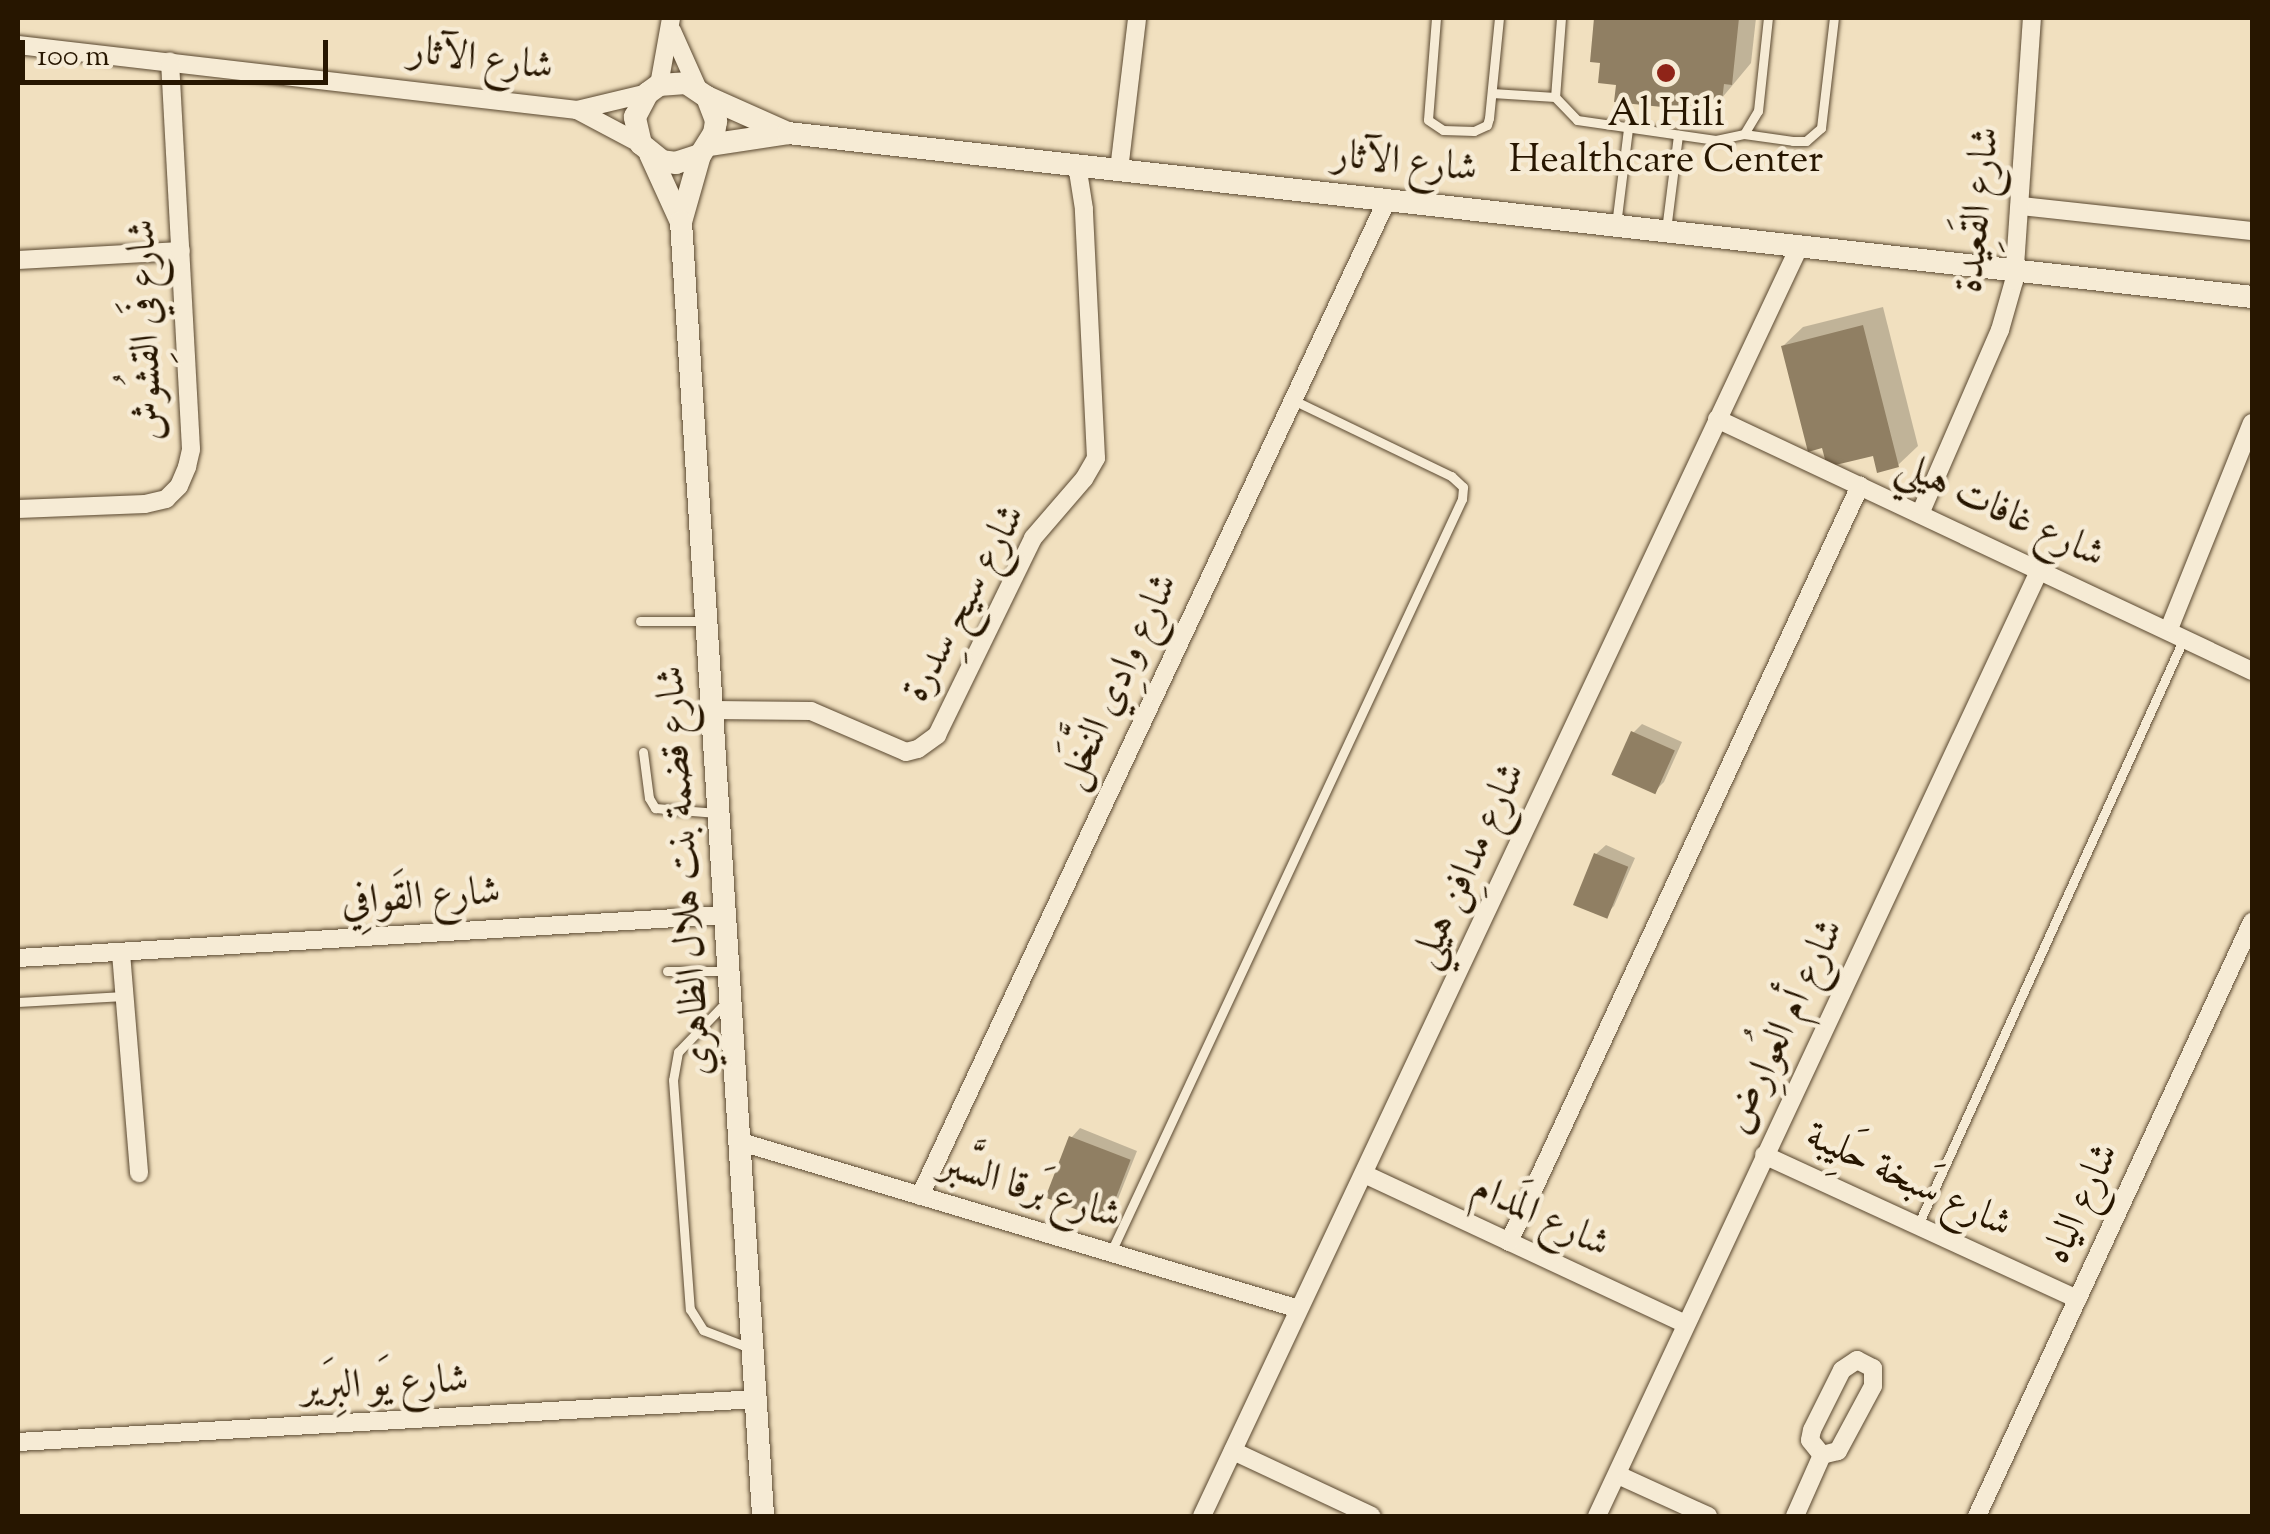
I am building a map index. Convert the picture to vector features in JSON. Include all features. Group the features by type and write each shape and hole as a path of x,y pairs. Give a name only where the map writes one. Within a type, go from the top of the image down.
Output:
{"street":[{"path":"1119,170 1137,18"},
{"name":"شارع القَعِيدة","path":"1920,514 2000,330 2016,270 2032,18"},
{"path":"671,24 716,121 704,150 676,163 646,149 635,117 654,89 671,24"},
{"name":"شارع الآثار","path":"18,45 577,110 654,89"},
{"name":"شارع فَي القِشُوش","path":"18,510 145,504 166,499 179,486 191,450 170,62"},
{"path":"654,89 673,82 702,93"},
{"name":"شارع الآثار","path":"702,93 788,134"},
{"name":"شارع الآثار","path":"577,110 646,149"},
{"name":"شارع الآثار","path":"704,150 788,134 2252,297"},
{"name":"شارع قضمة بنت هلال الظاهري","path":"646,149 681,222 763,1516"},
{"name":"شارع قضمة بنت هلال الظاهري","path":"681,222 704,150"},
{"name":"شارع سيح سِدرة","path":"714,710 811,711 906,752 918,750 937,735 1033,538 1084,479 1096,458 1084,209 1077,165"},
{"name":"شارع وادِي النَّخَل","path":"920,1196 1290,398 1387,200"},
{"path":"2021,206 2252,231"},
{"name":"شارع مدافِن هيلي","path":"1202,1516 1800,245"},
{"path":"18,260 181,251"},
{"name":"شارع غافات هيلي","path":"1717,419 2252,671"},
{"path":"2176,634 2252,423"},
{"path":"1509,1242 1860,486"},
{"name":"شارع أم العُوارِض","path":"1598,1516 2040,569"},
{"name":"شارع القَوافِي","path":"18,958 725,915"},
{"name":"شارع الياه","path":"1977,1516 2252,922"},
{"path":"121,953 139,1173"},
{"name":"شارع بَرقا السَّبر","path":"742,1142 1299,1309"},
{"name":"شارع سَبخة حَلِيبة","path":"1764,1154 2077,1300"},
{"name":"شارع المَدام","path":"1364,1174 1686,1324"},
{"path":"1866,1362 1876,1377 1873,1386 1838,1451 1822,1455 1810,1440 1812,1430 1842,1370 1848,1363 1866,1362"},
{"name":"شارع يَو البِرَير","path":"18,1442 756,1399"},
{"path":"1234,1450 1372,1516"},
{"path":"1794,1516 1822,1455"},
{"path":"1618,1475 1708,1516"}],"lane":[{"path":"1436,18 1428,120 1443,130 1482,129 1490,118 1499,18"},
{"path":"1555,97 1561,18"},
{"path":"1744,134 1758,111 1768,18"},
{"path":"1492,93 1555,97 1578,120 1628,129 1716,140 1744,134 1792,141 1816,136 1824,116 1834,18"},
{"path":"1616,224 1628,129"},
{"path":"1666,230 1678,135"},
{"path":"1110,1252 1462,500 1463,487 1450,476 1290,398"},
{"path":"640,620 709,621"},
{"path":"1918,1225 2176,634"},
{"path":"643,752 648,798 655,808 720,813"},
{"path":"667,971 729,971"},
{"path":"18,1002 124,996"},
{"path":"732,997 678,1052 672,1080 693,1318 703,1330 753,1348"}],"building":[{"name":"Al Hili Healthcare Center","path":"1594,18 1739,18 1732,85 1724,84 1722,101 1702,99 1701,111 1614,102 1616,85 1598,83 1600,63 1590,62"},
{"path":"1863,325 1899,467 1877,473 1873,456 1827,467 1822,448 1808,452 1781,346"},
{"path":"1631,731 1675,751 1655,794 1611,775"},
{"path":"1594,853 1628,867 1607,919 1573,905"},
{"path":"1069,1136 1131,1160 1107,1221 1045,1198"}],"place":[{"name":"Al Hili Healthcare Center","path":"1666,73"}]}
